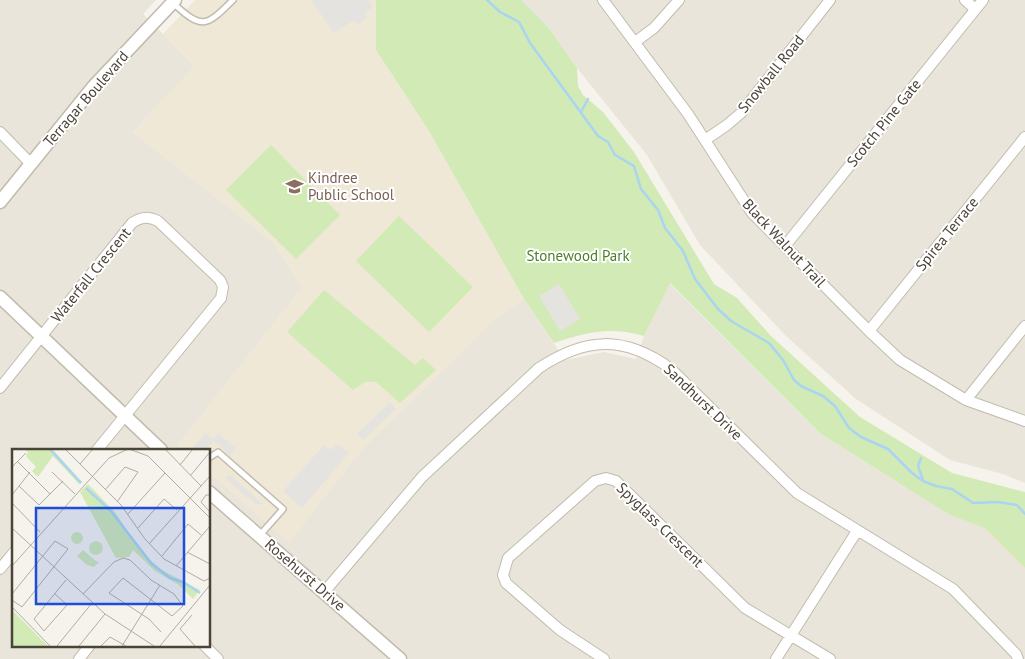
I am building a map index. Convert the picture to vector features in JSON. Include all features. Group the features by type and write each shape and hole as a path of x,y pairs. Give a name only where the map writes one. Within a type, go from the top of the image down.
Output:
{"street":[{"name":"Black Walnut Trail","path":"603,0 705,140 752,213 869,331 900,360 966,400 1025,421"},
{"path":"635,42 654,28 679,0"},
{"name":"Snowball Road","path":"705,140 727,125 741,112 830,0"},
{"path":"965,0 975,9"},
{"name":"Scotch Pine Gate","path":"785,246 983,0"},
{"name":"Terragar Boulevard","path":"0,202 94,86 174,1"},
{"path":"0,132 31,164"},
{"name":"Spirea Terrace","path":"869,331 1025,137"},
{"name":"Waterfall Crescent","path":"42,336 132,223 139,219 151,218 158,222 213,274 222,284 221,298 125,415"},
{"path":"0,297 160,449"},
{"path":"966,400 1025,326"},
{"path":"0,388 42,336"},
{"name":"Sandhurst Drive","path":"324,591 422,477 539,368 561,353 585,346 610,343 654,356 671,369 797,493 953,589 1016,654 1018,659"},
{"path":"98,449 125,415"},
{"name":"Spyglass Crescent","path":"604,659 560,630 506,583 503,575 508,558 594,481 606,478 616,481 745,608 791,635"},
{"name":"Rosehurst Drive","path":"210,494 324,591 393,657"},
{"path":"776,659 857,531"},
{"path":"0,569 12,554"},
{"path":"791,635 830,659"},
{"path":"79,659 89,646"},
{"path":"205,646 218,659"}],"lane":[{"path":"174,1 190,18 202,22 215,18 232,0"},
{"path":"210,457 218,452 283,510 260,536"}],"shaded area":[{"path":"0,0 156,0 143,14 195,66 133,132 274,243 302,288 178,445 183,449 12,449 12,646 210,646 210,473 289,542 362,449 496,318 524,299 565,360 604,352 636,359 644,336 669,283 821,434 948,514 986,529 1025,568 1025,659 0,659"},
{"path":"195,0 376,0 376,50 429,131 524,299 496,318 362,449 289,543 210,473 210,449 183,449 178,445 302,288 274,243 133,132 195,66 163,34"},
{"path":"311,0 368,0 373,7 364,13 367,18 357,25 354,20 334,33"},
{"path":"521,0 1025,0 1025,483 1003,474 950,460 856,399 786,336 700,245 647,155 577,68 549,28"},
{"path":"559,284 580,319 560,331 539,296"},
{"path":"390,402 396,409 363,440 357,434"},
{"path":"206,433 213,439 218,433 236,448 230,455 214,441 206,449 196,449 193,447"},
{"path":"337,444 349,453 302,508 283,491 324,445 331,450"},
{"path":"230,475 263,504 256,505 225,478"}],"green space":[{"name":"Stonewood Park","path":"376,0 521,0 549,28 577,68 578,86 583,95 603,112 634,152 714,284 737,298 771,336 860,417 952,473 1025,492 1025,568 986,529 948,514 821,434 670,283 644,336 621,331 610,331 588,333 554,343 524,299 429,131 376,50"},
{"path":"271,145 340,215 296,259 226,190"},
{"path":"399,216 473,287 429,332 356,261"},
{"path":"324,290 415,365 423,358 436,370 400,403 376,382 365,382 353,390 287,332"}],"waterway":[{"path":"487,0 500,12 519,22 530,43 598,136 608,142 615,155 634,166 641,189 658,210 665,228 683,251 695,279 718,309 731,321 769,343 783,360 794,380 801,386 823,396 835,406 849,428 861,437 888,449 912,473 923,481 952,489 973,503 998,502 1017,505 1025,514"},
{"path":"581,112 588,99"},
{"path":"921,458 918,466 923,480"}],"place":[{"name":"Kindree Public School","path":"294,187"}]}
